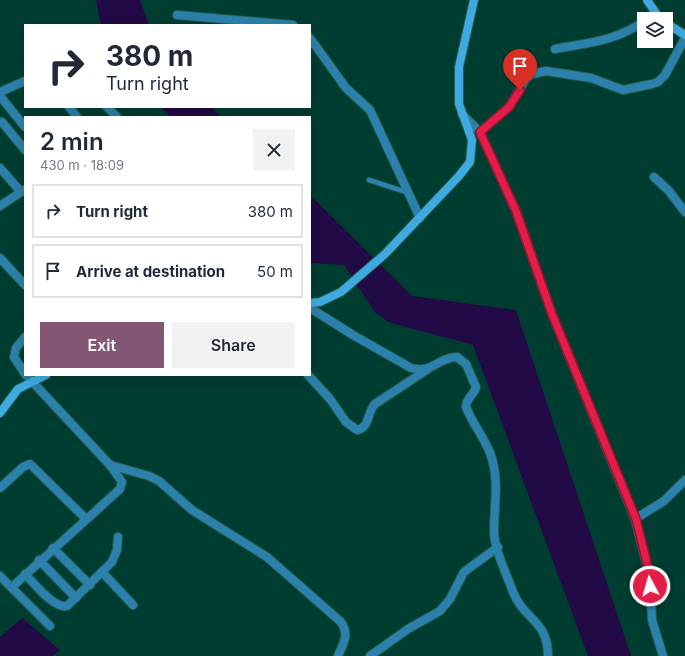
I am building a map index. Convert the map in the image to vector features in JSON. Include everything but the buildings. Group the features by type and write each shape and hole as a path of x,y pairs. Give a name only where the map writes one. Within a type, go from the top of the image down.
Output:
{"main road":[{"path":"311,303 320,302 341,292 385,254 459,176 470,162 472,140 459,104 460,67 474,0"},
{"path":"647,0 654,12"},
{"path":"673,28 685,36"},
{"path":"0,413 27,377"}],"street":[{"path":"177,15 281,24"},
{"path":"554,49 610,39 626,33 637,25"},
{"path":"480,132 509,107 526,79 532,74 546,71 587,77 622,90 652,84 658,82 665,75 685,36"},
{"path":"311,39 346,88 370,110 420,218"},
{"path":"0,92 24,81"},
{"path":"0,96 24,126"},
{"path":"70,108 76,116"},
{"path":"108,108 116,116"},
{"path":"462,113 480,132 516,211 552,314 636,519 650,578 652,620 663,656"},
{"path":"2,122 24,149"},
{"path":"0,168 23,191 0,206"},
{"path":"654,177 669,191 685,212"},
{"path":"0,258 24,283"},
{"path":"311,309 353,336 411,368 417,370 430,368"},
{"path":"24,338 16,348 14,357 24,372"},
{"path":"309,376 330,399 346,422 357,430 362,429 366,425 371,408 375,404 430,368 445,359 457,356 466,364 474,381 475,390 467,399 466,407 490,452 492,461 497,490 494,531 498,547 514,594 520,604 546,636 548,656"},
{"path":"12,587 39,560 122,485 121,478 110,465 27,377"},
{"path":"0,488 23,467 30,464 86,519"},
{"path":"110,465 149,476 159,481 192,510 266,557 346,628 347,634 338,656"},
{"path":"636,519 664,501 685,480"},
{"path":"26,574 58,605 67,606 103,572 116,556 118,537"},
{"path":"370,656 408,628 440,611 450,599 464,572 498,547"},
{"path":"53,548 90,585"},
{"path":"39,560 76,598"},
{"path":"103,572 133,605"},
{"path":"0,576 50,626"}],"lane":[{"path":"369,180 409,193"}],"shaded area":[{"path":"96,0 140,0 149,24 101,24"},
{"path":"162,108 212,108 221,116 169,116"},
{"path":"311,196 412,296 516,310 631,656 588,656 473,345 388,322 374,311 344,265 311,263"},
{"path":"22,618 60,650 53,656 0,656 0,637"}],"route":[{"path":"520,90 509,107 480,132 488,146 492,159 516,211 552,314 597,420 636,519 648,567 650,586"}]}
